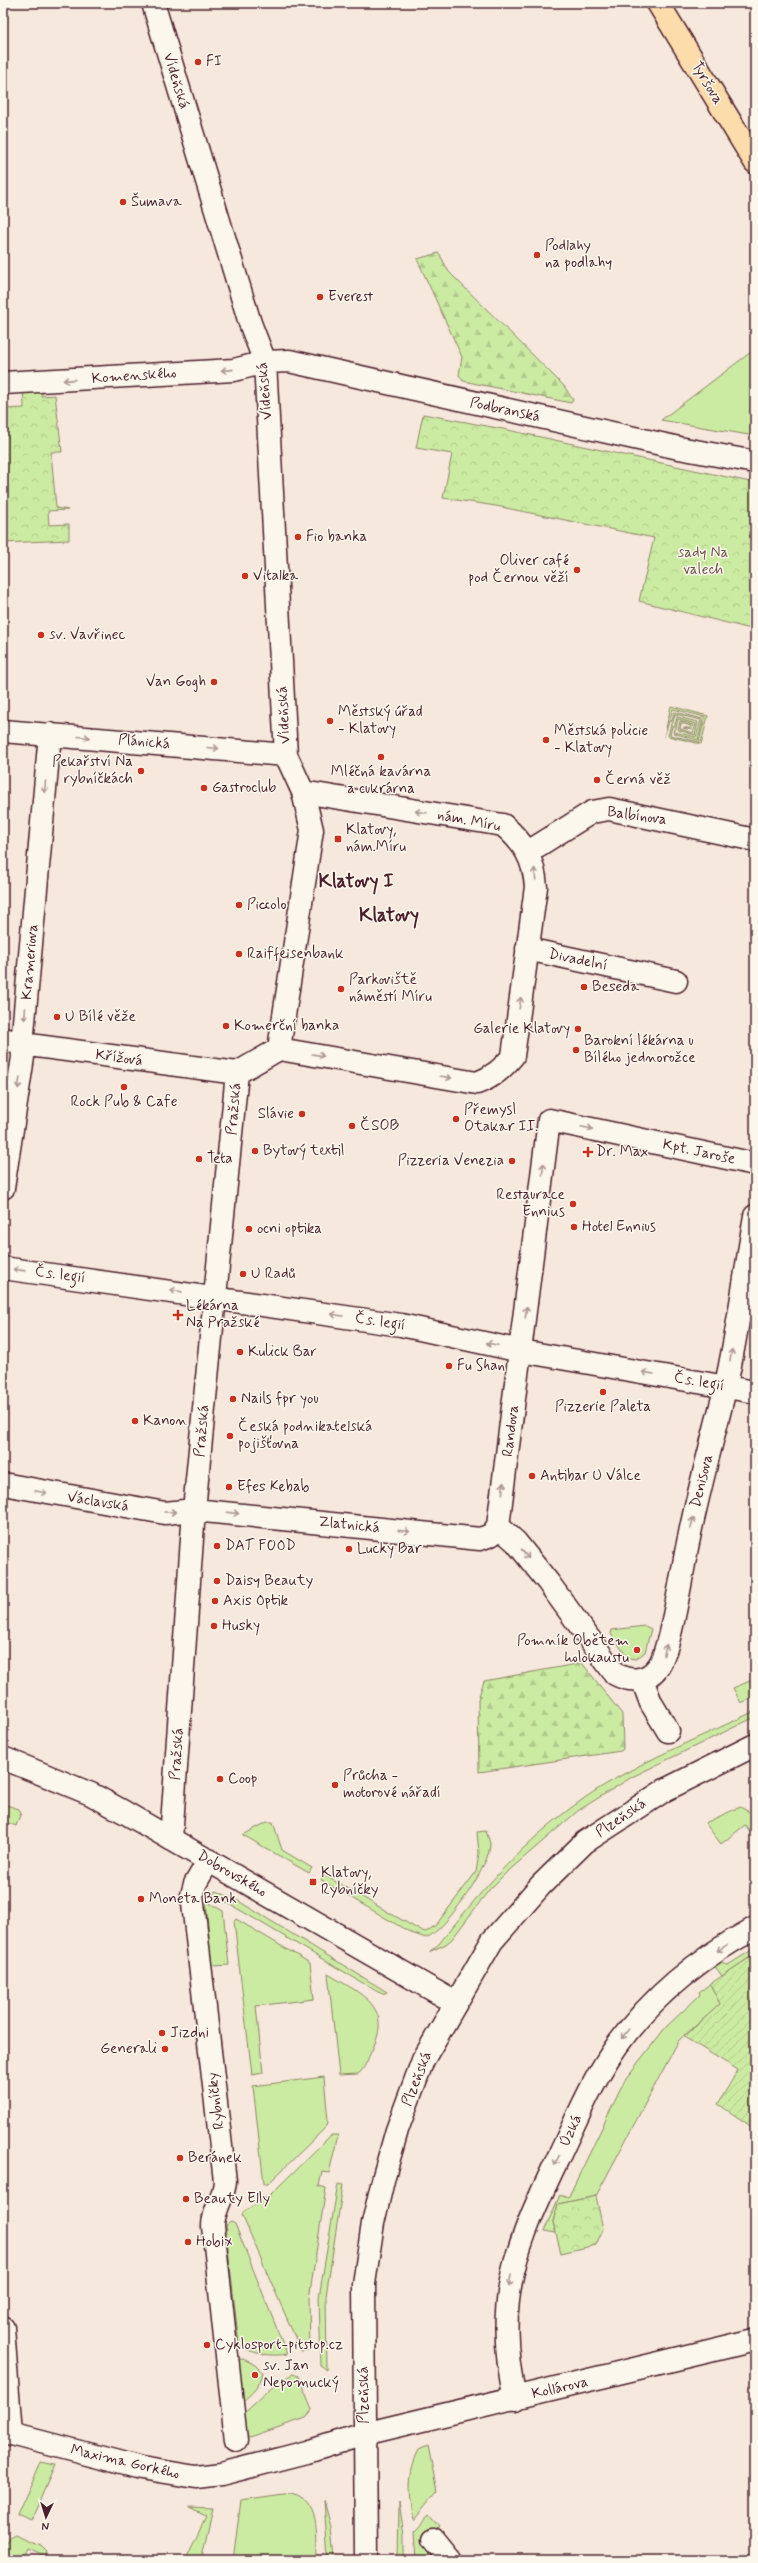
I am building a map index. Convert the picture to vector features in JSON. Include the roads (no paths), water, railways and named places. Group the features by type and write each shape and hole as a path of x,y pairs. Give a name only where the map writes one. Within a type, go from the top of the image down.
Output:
{"main road":[{"name":"Tyršova","path":"658,3 755,162"}],"street":[{"name":"Vídeňská","path":"153,3 250,323 265,362 286,755 303,792"},
{"name":"Komenského","path":"3,383 234,370 265,362"},
{"name":"Podbranská","path":"265,362 289,362 679,448 752,461"},
{"name":"Plánická","path":"3,731 286,755"},
{"name":"Krameriova","path":"3,1188 23,1057 12,1042 50,734"},
{"name":"nám. Míru","path":"280,1049 477,1083 489,1078 501,1070 513,1056 536,887 535,870 528,852 518,838 503,825 303,792"},
{"path":"280,1049 312,830 303,792"},
{"name":"Balbínova","path":"528,852 592,812 609,809 755,840"},
{"name":"Divadelní","path":"527,949 676,981"},
{"name":"Křížová","path":"12,1042 237,1073"},
{"name":"Pražská","path":"171,1839 194,1510 237,1073 280,1049"},
{"name":"Kpt. Jaroše","path":"549,1120 755,1164"},
{"name":"Randova","path":"498,1526 549,1120"},
{"name":"Denisova","path":"642,1679 651,1675 662,1661 725,1387 755,1216"},
{"name":"Čs. legií","path":"3,1268 214,1296 402,1325 521,1351 755,1392"},
{"name":"Václavská","path":"3,1484 165,1513 194,1510"},
{"name":"Zlatnická","path":"194,1510 480,1539 491,1535 498,1526"},
{"path":"498,1526 516,1542 548,1582 608,1667 624,1678 642,1679 651,1703 668,1731"},
{"name":"Plzeňská","path":"366,2560 364,2284 373,2223 397,2130 423,2060 454,2002 492,1941 541,1885 585,1842 665,1790 755,1745"},
{"name":"Dobrovského","path":"3,1758 91,1794 209,1860 454,2002"},
{"name":"Rybníčky","path":"209,1860 194,1884 192,1895 225,2181 223,2198 214,2215 213,2226 236,2440"},
{"name":"Úzká","path":"514,2399 508,2363 506,2334 507,2300 512,2272 528,2224 594,2083 625,2034 658,1996 699,1962 755,1928"},
{"path":"3,2328 7,2433"},
{"name":"Kollárova","path":"364,2434 755,2340"},
{"name":"Maxima Gorkého","path":"7,2433 141,2468 196,2477 221,2474 307,2452 364,2434"},
{"path":"432,2539 450,2560"}],"place":[{"name":"FI","path":"198,62"},
{"name":"Šumava","path":"123,202"},
{"name":"Podlahy na podlahy","path":"537,255"},
{"name":"Everest","path":"320,297"},
{"name":"Fio banka","path":"298,537"},
{"name":"Oliver café pod Černou věží","path":"577,570"},
{"name":"Vitalka","path":"245,576"},
{"name":"sv. Vavřinec","path":"41,635"},
{"name":"Van Gogh","path":"214,682"},
{"name":"Městský úřad - Klatovy","path":"330,721"},
{"name":"Městská policie - Klatovy","path":"546,740"},
{"name":"Mléčná kavárna a cukrárna","path":"381,757"},
{"name":"Pekařství Na rybníčkách","path":"141,771"},
{"name":"Černá věž","path":"597,780"},
{"name":"Gastroclub","path":"204,788"},
{"name":"Klatovy, nám.Míru","path":"338,839"},
{"name":"Piccolo","path":"239,905"},
{"name":"Raiffeisenbank","path":"239,954"},
{"name":"Beseda","path":"584,987"},
{"name":"Parkoviště náměstí Míru","path":"341,989"},
{"name":"U Bílé věže","path":"57,1017"},
{"name":"Komerční banka","path":"226,1026"},
{"name":"Galerie Klatovy","path":"578,1029"},
{"name":"Barokní lékárna u Bílého jednorožce","path":"576,1050"},
{"name":"Rock Pub & Cafe","path":"124,1087"},
{"name":"Slávie","path":"302,1114"},
{"name":"Přemysl Otakar II.","path":"456,1119"},
{"name":"ČSOB","path":"352,1126"},
{"name":"Bytový textil","path":"255,1151"},
{"name":"Dr. Max","path":"588,1152"},
{"name":"Teta","path":"199,1159"},
{"name":"Pizzeria Venezia","path":"512,1161"},
{"name":"Restaurace Ennius","path":"573,1204"},
{"name":"Hotel Ennius","path":"574,1227"},
{"name":"ocni optika","path":"249,1229"},
{"name":"U Radů","path":"243,1274"},
{"name":"Lékárna Na Pražské","path":"178,1315"},
{"name":"Kulick Bar","path":"240,1352"},
{"name":"Fu Shan","path":"449,1366"},
{"name":"Pizzerie Paleta","path":"603,1392"},
{"name":"Nails fpr you","path":"233,1399"},
{"name":"Kanon","path":"135,1421"},
{"name":"Česká podnikatelská pojišťovna","path":"230,1436"},
{"name":"Antibar U Válce","path":"532,1476"},
{"name":"Efes Kebab","path":"229,1487"},
{"name":"DAT FOOD","path":"217,1546"},
{"name":"Lucky Bar","path":"349,1549"},
{"name":"Daisy Beauty","path":"217,1581"},
{"name":"Axis Optik","path":"215,1601"},
{"name":"Husky","path":"214,1626"},
{"name":"Pomník Obětem holokaustu","path":"637,1650"},
{"name":"Coop","path":"220,1779"},
{"name":"Průcha - motorové nářadí","path":"335,1785"},
{"name":"Klatovy, Rybníčky","path":"313,1882"},
{"name":"Moneta Bank","path":"141,1899"},
{"name":"Jizdni","path":"162,2033"},
{"name":"Generali","path":"165,2049"},
{"name":"Beránek","path":"180,2158"},
{"name":"Beauty Elly","path":"186,2199"},
{"name":"Hobix","path":"188,2242"},
{"name":"Cyklosport-pitstop.cz","path":"207,2345"},
{"name":"sv. Jan Nepomucký","path":"255,2375"}],"district":[{"name":"Klatovy I","path":"356,881"},
{"name":"Klatovy","path":"389,915"}],"park label":[{"name":"sady Na valech","path":"703,562"}]}
